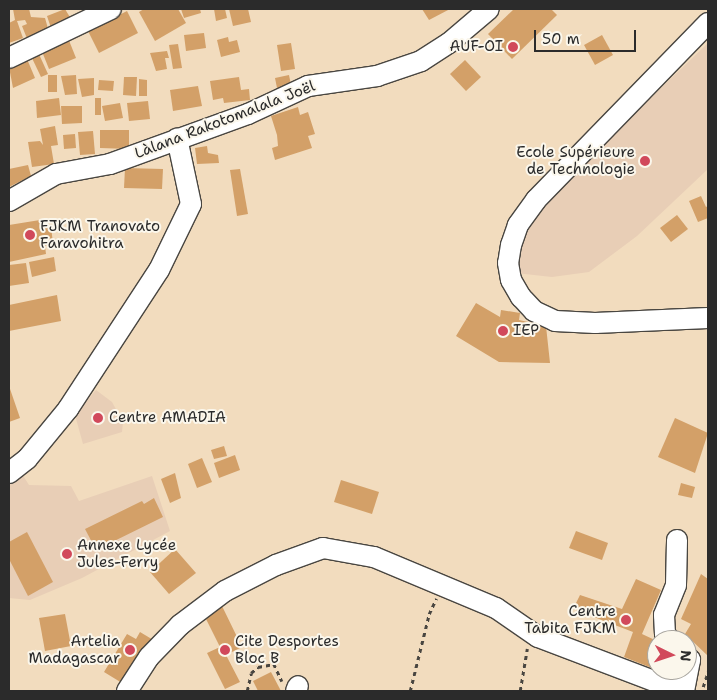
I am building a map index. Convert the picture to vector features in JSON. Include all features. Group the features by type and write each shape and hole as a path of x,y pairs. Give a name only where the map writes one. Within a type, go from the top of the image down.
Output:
{"street":[{"path":"9,58 111,9"},
{"name":"Làlana Rakotomalala Joël","path":"9,201 56,174 110,164 177,138 248,114 308,86 377,76 421,61 450,43 489,9"},
{"path":"708,23 536,200 518,225 510,244 508,263 511,280 521,297 534,311 555,321 595,323 708,318"},
{"path":"9,473 27,459 68,409 159,270 191,204 177,138"},
{"path":"665,630 664,615 676,585 677,540"},
{"path":"127,691 149,658 180,625 225,591 276,565 324,548 374,557 496,608 538,637 680,691"}],"path":[{"path":"410,691 429,614 443,586"},
{"path":"520,691 528,643 538,637"},
{"path":"247,691 251,673 258,667 274,664 283,683 297,688"},
{"path":"702,691 708,672"}],"shaded area":[{"name":"Ecole Supérieure de Technologie","path":"708,43 708,169 637,236 589,272 552,277 516,273 520,235 553,192"},
{"name":"Centre AMADIA","path":"96,390 112,402 123,422 122,432 83,444 75,415"},
{"name":"Annexe Lycée Jules-Ferry","path":"22,474 29,485 71,486 79,501 152,476 170,531 82,578 30,600 9,598 9,480"}],"building":[{"path":"13,9 29,9 31,17 45,18 49,32 28,41 22,26 27,24 25,20 17,21 23,38 9,43 9,23 15,20"},
{"path":"65,9 71,19 51,28 47,16"},
{"path":"144,9 178,9 186,23 155,41 139,12"},
{"path":"181,9 200,9 201,13 184,18"},
{"path":"214,9 225,9 227,18 216,21"},
{"path":"229,9 248,9 251,22 233,26"},
{"path":"422,9 450,9 429,20"},
{"name":"AUF-OI","path":"514,9 551,9 557,15 512,59 488,34"},
{"path":"127,11 138,33 99,53 88,31"},
{"path":"204,33 206,48 186,51 184,35"},
{"path":"602,35 613,55 595,65 584,45"},
{"path":"228,37 229,42 237,40 240,52 221,57 217,40"},
{"path":"68,38 76,58 49,69 41,49"},
{"path":"291,43 295,69 281,71 277,45"},
{"path":"178,44 182,68 173,69 169,45"},
{"path":"167,51 169,58 165,58 167,69 156,71 150,53"},
{"path":"38,52 48,74 41,77 31,56"},
{"path":"27,59 35,78 13,88 9,67"},
{"path":"465,60 481,77 466,91 450,74"},
{"path":"48,75 57,75 57,92 48,92"},
{"path":"76,75 77,94 65,95 61,76"},
{"path":"289,75 291,85 277,88 275,78"},
{"path":"124,77 137,77 136,96 123,95"},
{"path":"239,77 241,90 249,89 250,100 224,103 223,98 213,100 210,81"},
{"path":"94,78 94,95 82,97 78,79"},
{"path":"139,79 147,80 147,96 139,96"},
{"path":"99,80 114,81 113,91 98,90"},
{"path":"198,86 202,106 173,111 170,90"},
{"path":"59,98 61,115 37,118 36,101"},
{"path":"95,98 101,98 101,115 95,115"},
{"path":"148,101 150,119 129,121 127,103"},
{"path":"120,103 123,118 105,121 102,106"},
{"path":"61,106 82,106 82,123 62,124"},
{"path":"298,107 300,115 308,112 315,134 308,136 312,148 275,160 272,148 278,146 277,135 271,116"},
{"path":"55,126 58,145 51,146 54,164 32,167 28,142 40,141 43,145 40,129"},
{"path":"100,130 129,130 129,149 100,148"},
{"path":"93,131 95,154 80,155 78,132"},
{"path":"75,134 76,148 64,149 63,135"},
{"path":"207,146 208,153 218,155 219,163 197,164 195,148"},
{"path":"28,165 31,176 9,187 9,169"},
{"path":"125,168 163,169 162,189 124,188"},
{"path":"240,169 248,214 237,216 230,170"},
{"path":"701,196 706,207 708,206 708,218 698,222 689,201"},
{"path":"677,215 688,229 671,242 660,228"},
{"name":"FJKM Tranovato Faravohitra","path":"40,220 46,227 51,226 53,244 45,246 46,254 9,262 9,225"},
{"path":"54,257 56,271 32,277 29,262"},
{"path":"26,263 29,283 9,286 9,265"},
{"path":"57,295 61,321 9,331 9,305"},
{"name":"IEP","path":"476,303 500,317 501,310 520,313 519,320 546,326 550,363 499,362 456,336"},
{"path":"9,386 20,418 9,422"},
{"path":"675,418 708,433 695,473 658,457"},
{"path":"224,446 227,456 214,459 211,450"},
{"path":"235,455 240,470 219,478 214,463"},
{"path":"202,458 212,482 197,488 188,464"},
{"path":"175,473 181,498 170,503 161,479"},
{"path":"341,480 379,492 372,514 334,502"},
{"path":"681,483 695,487 692,498 678,495"},
{"path":"154,498 163,517 96,550 85,529 142,501 144,504"},
{"path":"576,531 608,543 602,560 569,548"},
{"path":"27,532 53,582 28,596 9,559 9,542"},
{"path":"175,549 196,573 169,594 150,572"},
{"path":"701,574 708,579 708,656 697,645 697,630 687,630 691,624 681,619"},
{"name":"Centre Tabita FJKM","path":"636,579 661,590 642,634 647,636 647,666 624,657 633,632 573,609 580,595 622,609"},
{"name":"Cite Desportes Bloc B","path":"222,606 242,647 226,655 240,682 225,689 207,653 220,647 204,615"},
{"path":"65,614 71,646 45,651 39,618"},
{"name":"Artelia Madagascar","path":"140,632 155,641 122,683 104,672 127,634 136,639"},
{"path":"271,672 281,691 258,691 253,681"}],"place":[{"name":"AUF-OI","path":"513,47"},
{"name":"Ecole Supérieure de Technologie","path":"645,161"},
{"name":"FJKM Tranovato Faravohitra","path":"30,235"},
{"name":"IEP","path":"503,331"},
{"name":"Centre AMADIA","path":"98,418"},
{"name":"Annexe Lycée Jules-Ferry","path":"67,554"},
{"name":"Centre Tabita FJKM","path":"626,620"},
{"name":"Artelia Madagascar","path":"130,650"},
{"name":"Cite Desportes Bloc B","path":"225,650"}]}
